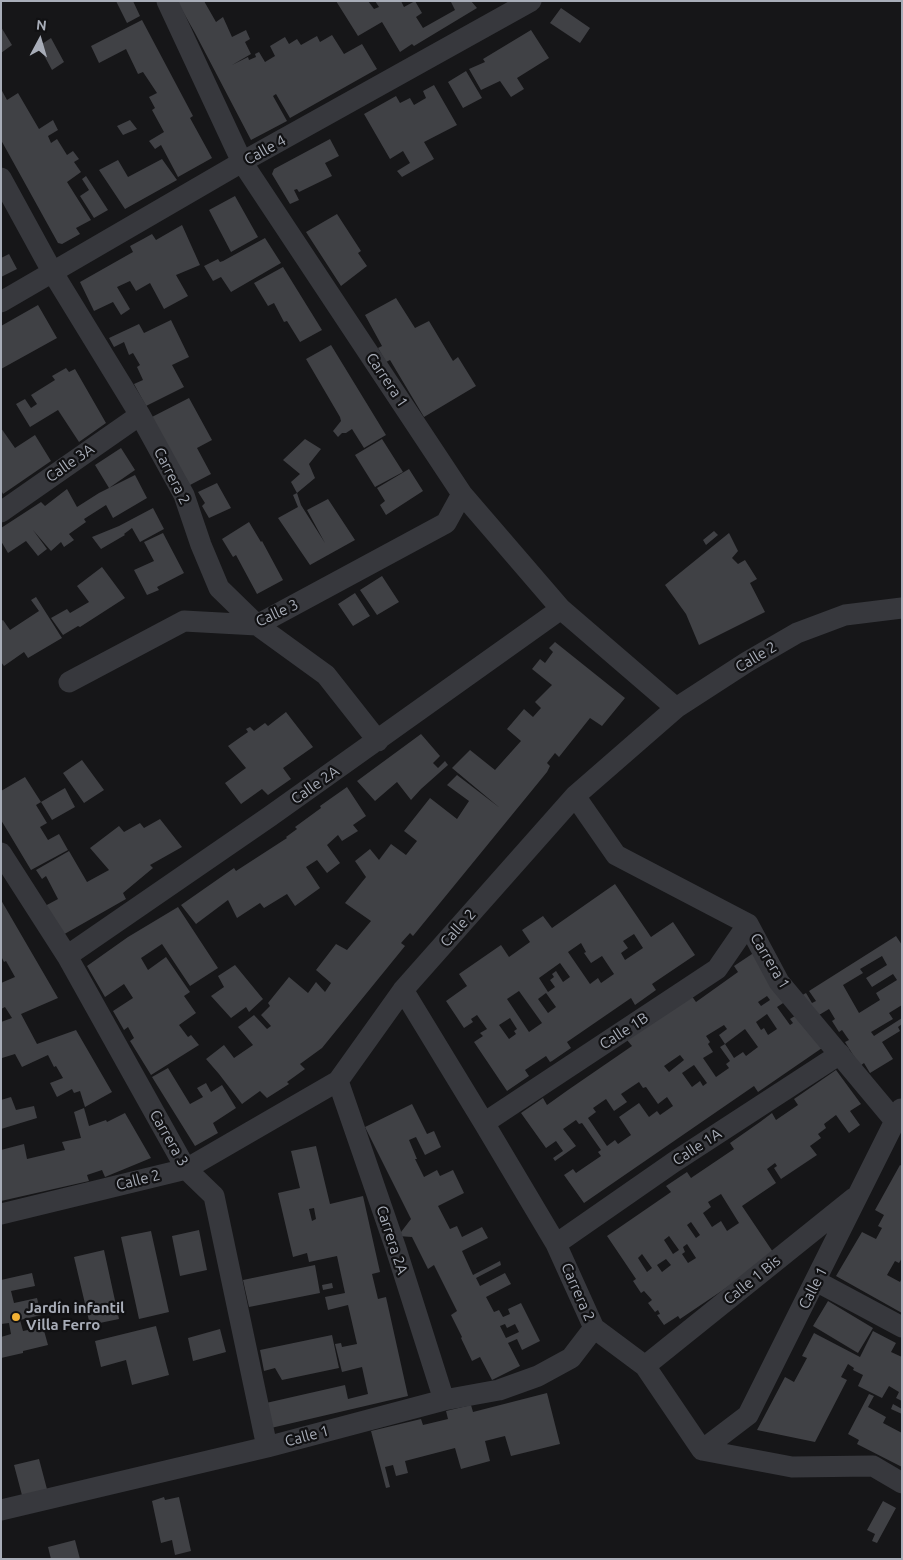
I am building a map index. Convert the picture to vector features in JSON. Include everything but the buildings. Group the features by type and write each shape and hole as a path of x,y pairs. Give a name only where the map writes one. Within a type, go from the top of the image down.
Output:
{"street":[{"name":"Carrera 1","path":"167,1 242,162 462,494 561,610 676,708"},
{"name":"Calle 4","path":"1,302 242,162 531,1"},
{"name":"Carrera 2","path":"1,178 53,273 140,415 184,495 201,545 219,588 257,625 326,675 378,741"},
{"name":"Calle 3A","path":"1,512 140,415"},
{"name":"Calle 3","path":"69,682 184,622 257,625 446,524 462,494"},
{"name":"Calle 2","path":"1,1214 186,1169 338,1081 403,990 575,796 676,708 747,662 797,633 844,615 902,608"},
{"name":"Calle 2A","path":"67,956 378,741 561,610"},
{"name":"Carrera 1","path":"575,796 616,855 748,924 779,982 840,1054 898,1115"},
{"name":"Carrera 3","path":"1,854 67,956 186,1169 214,1196 268,1447"},
{"name":"Calle 1B","path":"484,1122 717,970 748,924"},
{"name":"Carrera 2","path":"403,990 556,1244 594,1328 645,1366 702,1450"},
{"name":"Calle 1A","path":"556,1244 674,1162 840,1054"},
{"name":"Carrera 2A","path":"338,1081 396,1249 444,1400"},
{"name":"Calle 1","path":"702,1450 748,1415 898,1115"},
{"name":"Calle 1 Bis","path":"645,1366 858,1195"},
{"path":"816,1281 902,1327"},
{"name":"Calle 1","path":"1,1510 268,1447 444,1400 499,1390 538,1376 571,1358 594,1328"},
{"path":"702,1450 792,1467 873,1466 902,1483"}],"place":[{"name":"Jardín infantil Villa Ferro","path":"16,1317"}]}
